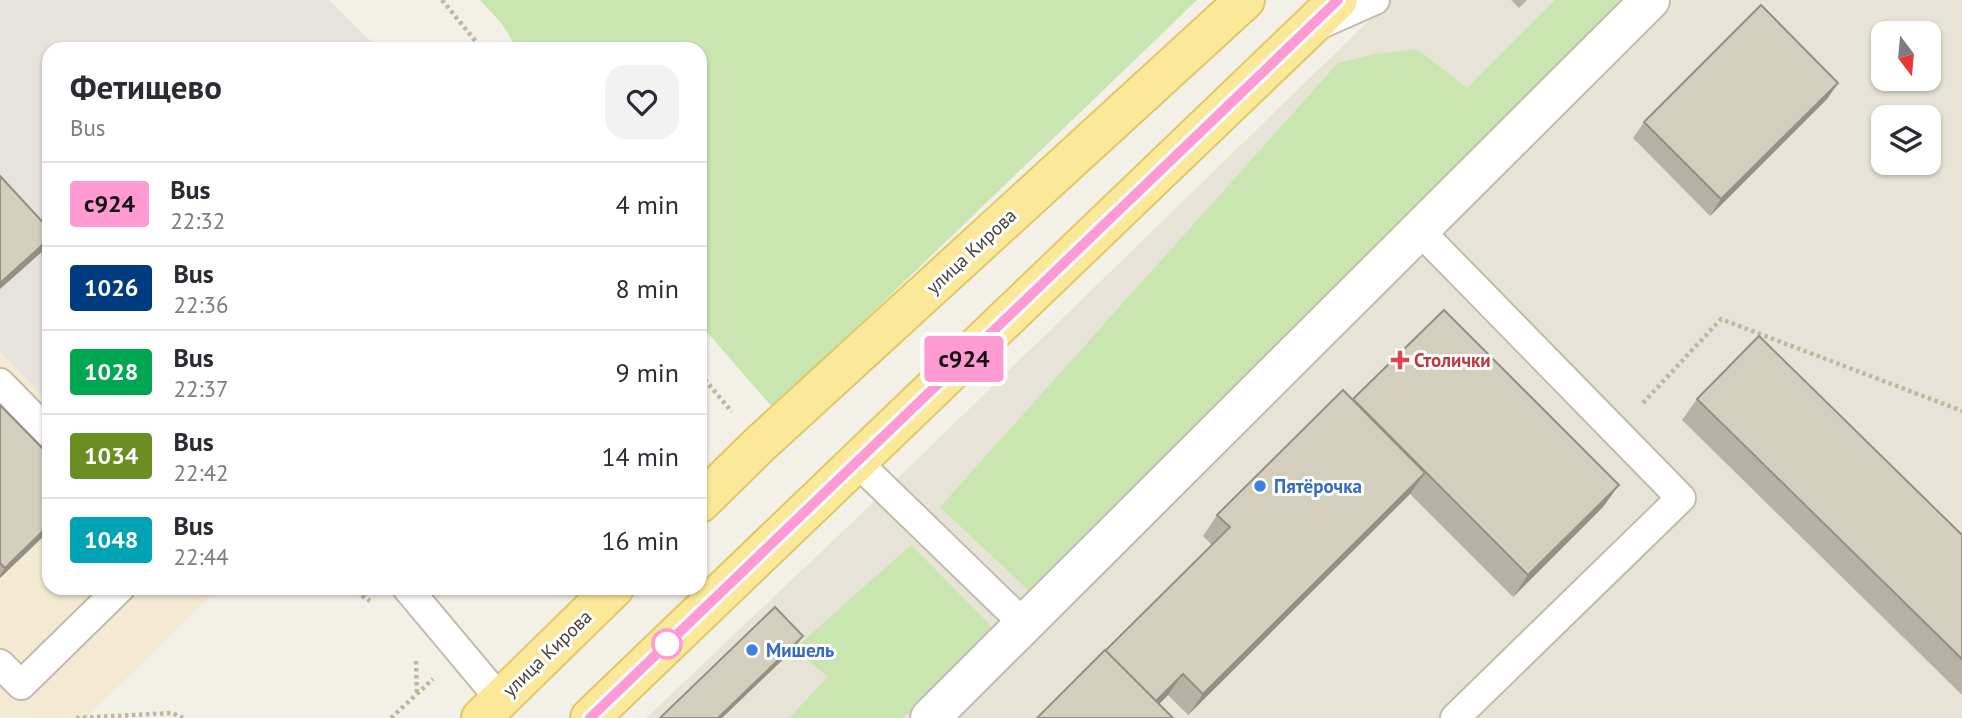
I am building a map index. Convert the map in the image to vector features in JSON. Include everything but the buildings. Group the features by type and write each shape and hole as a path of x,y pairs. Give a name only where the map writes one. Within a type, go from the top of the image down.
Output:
{"main road":[{"name":"улица Кирова","path":"707,496 759,445 1245,0"},
{"path":"590,718 1338,0"},
{"name":"улица Кирова","path":"490,709 607,595"}],"street":[{"path":"930,718 1650,0"}],"lane":[{"path":"1305,31 1375,0"},
{"path":"1419,230 1681,498 1455,718"},
{"path":"0,383 42,426"},
{"path":"857,462 1024,624"},
{"path":"0,664 21,685 113,595"},
{"path":"413,595 462,653 490,709"}],"path":[{"path":"442,0 476,42"},
{"path":"1616,432 1721,319 1962,411"},
{"path":"391,718 462,653"},
{"path":"76,718 172,713 183,718"}],"shaded area":[{"path":"0,0 329,0 372,42 42,42 42,396 0,351"},
{"path":"1390,0 1962,0 1962,718 646,718 862,513"},
{"path":"0,351 42,396 42,595 212,595 86,718 0,717"}],"green space":[{"path":"480,0 1197,0 773,408 707,332 707,42 513,42 502,24"},
{"path":"1555,0 1627,0 1028,590 940,507 1338,63 1375,54 1417,49 1467,88"},
{"path":"911,545 992,627 903,718 789,718 828,677 794,649"}],"bus line":[{"name":"с924","path":"590,718 1338,0"}],"place":[{"name":"Столички","path":"1400,360"},
{"name":"Пятёрочка","path":"1260,486"},
{"name":"Мишель","path":"752,650"}]}
